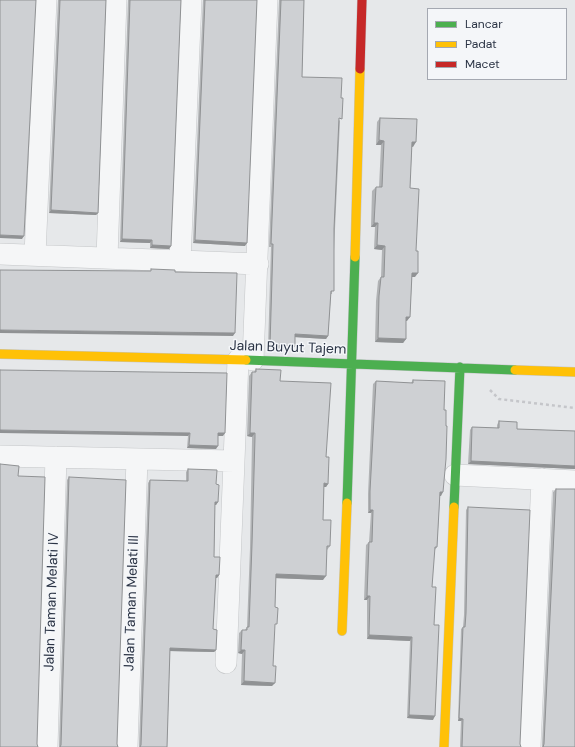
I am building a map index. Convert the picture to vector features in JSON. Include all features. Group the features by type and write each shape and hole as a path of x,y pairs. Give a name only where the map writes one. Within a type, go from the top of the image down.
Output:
{"street":[{"path":"35,255 46,0"},
{"path":"108,258 116,0"},
{"path":"180,261 191,0"},
{"path":"226,663 234,461 258,264 267,0"},
{"path":"342,631 352,364 362,0"},
{"path":"0,254 258,264"},
{"name":"Jalan Buyut Tajem","path":"0,354 246,360 575,372"},
{"path":"444,747 460,367"},
{"path":"0,456 234,461"},
{"name":"Jalan Taman Melati IV","path":"47,747 56,457"},
{"name":"Jalan Taman Melati III","path":"127,747 137,459"},
{"path":"455,475 575,481"},
{"path":"530,747 542,479"}],"path":[{"path":"477,368 492,393 499,399 575,408"}],"building":[{"path":"0,0 36,0 24,236 0,235"},
{"path":"60,0 106,0 98,213 51,210"},
{"path":"130,0 181,0 171,246 152,245 152,240 122,239"},
{"path":"205,0 257,0 247,243 195,240"},
{"path":"281,0 304,0 302,77 342,78 341,98 343,98 342,119 339,118 334,229 334,291 331,291 328,336 295,334 295,346 270,345 273,244 271,244"},
{"path":"380,118 417,119 416,142 412,142 410,188 419,189 416,251 418,251 418,273 412,273 410,317 406,317 406,339 378,338 379,296 381,277 384,277 385,246 377,245 378,223 374,223 376,187 382,187 384,141 379,140"},
{"path":"151,269 175,270 175,272 237,273 235,333 0,330 0,270 151,271"},
{"path":"256,369 281,370 280,381 331,383 326,457 329,457 328,484 324,483 323,520 331,520 330,546 327,546 326,576 276,574 275,607 278,608 277,624 275,624 273,666 276,666 275,683 244,681 245,650 241,650 242,630 247,630 247,627 249,627 255,437 255,433 250,433 252,372 256,372"},
{"path":"0,370 227,373 225,433 218,433 218,446 189,445 190,433 0,430"},
{"path":"413,380 445,381 444,410 446,410 447,426 446,459 443,492 440,492 437,547 435,547 432,587 436,587 434,625 439,625 435,716 409,715 412,637 369,635 370,596 367,596 369,542 372,542 373,510 370,510 370,491 376,381 413,383"},
{"path":"499,421 517,422 517,429 575,431 575,466 471,461 472,427 499,428"},
{"path":"0,464 19,466 18,476 45,477 38,747 0,747"},
{"path":"188,469 217,470 216,484 219,485 218,502 215,502 214,557 220,557 219,575 216,575 213,629 217,630 216,650 170,648 167,747 140,747 150,480 188,481"},
{"path":"69,477 126,480 118,747 60,747"},
{"path":"556,489 575,489 575,747 543,747"},
{"path":"468,507 530,510 521,747 462,747 463,719 459,718 463,627 465,627 466,613"}],"traffic: fast":[{"path":"347,503 355,257"},
{"path":"246,360 515,370"},
{"path":"454,507 460,367"}],"traffic: slow":[{"path":"355,257 360,69"},
{"path":"0,354 246,360"},
{"path":"515,370 575,372"},
{"path":"342,631 347,503"},
{"path":"444,747 454,507"}],"traffic: jam":[{"path":"360,69 362,0"}]}
